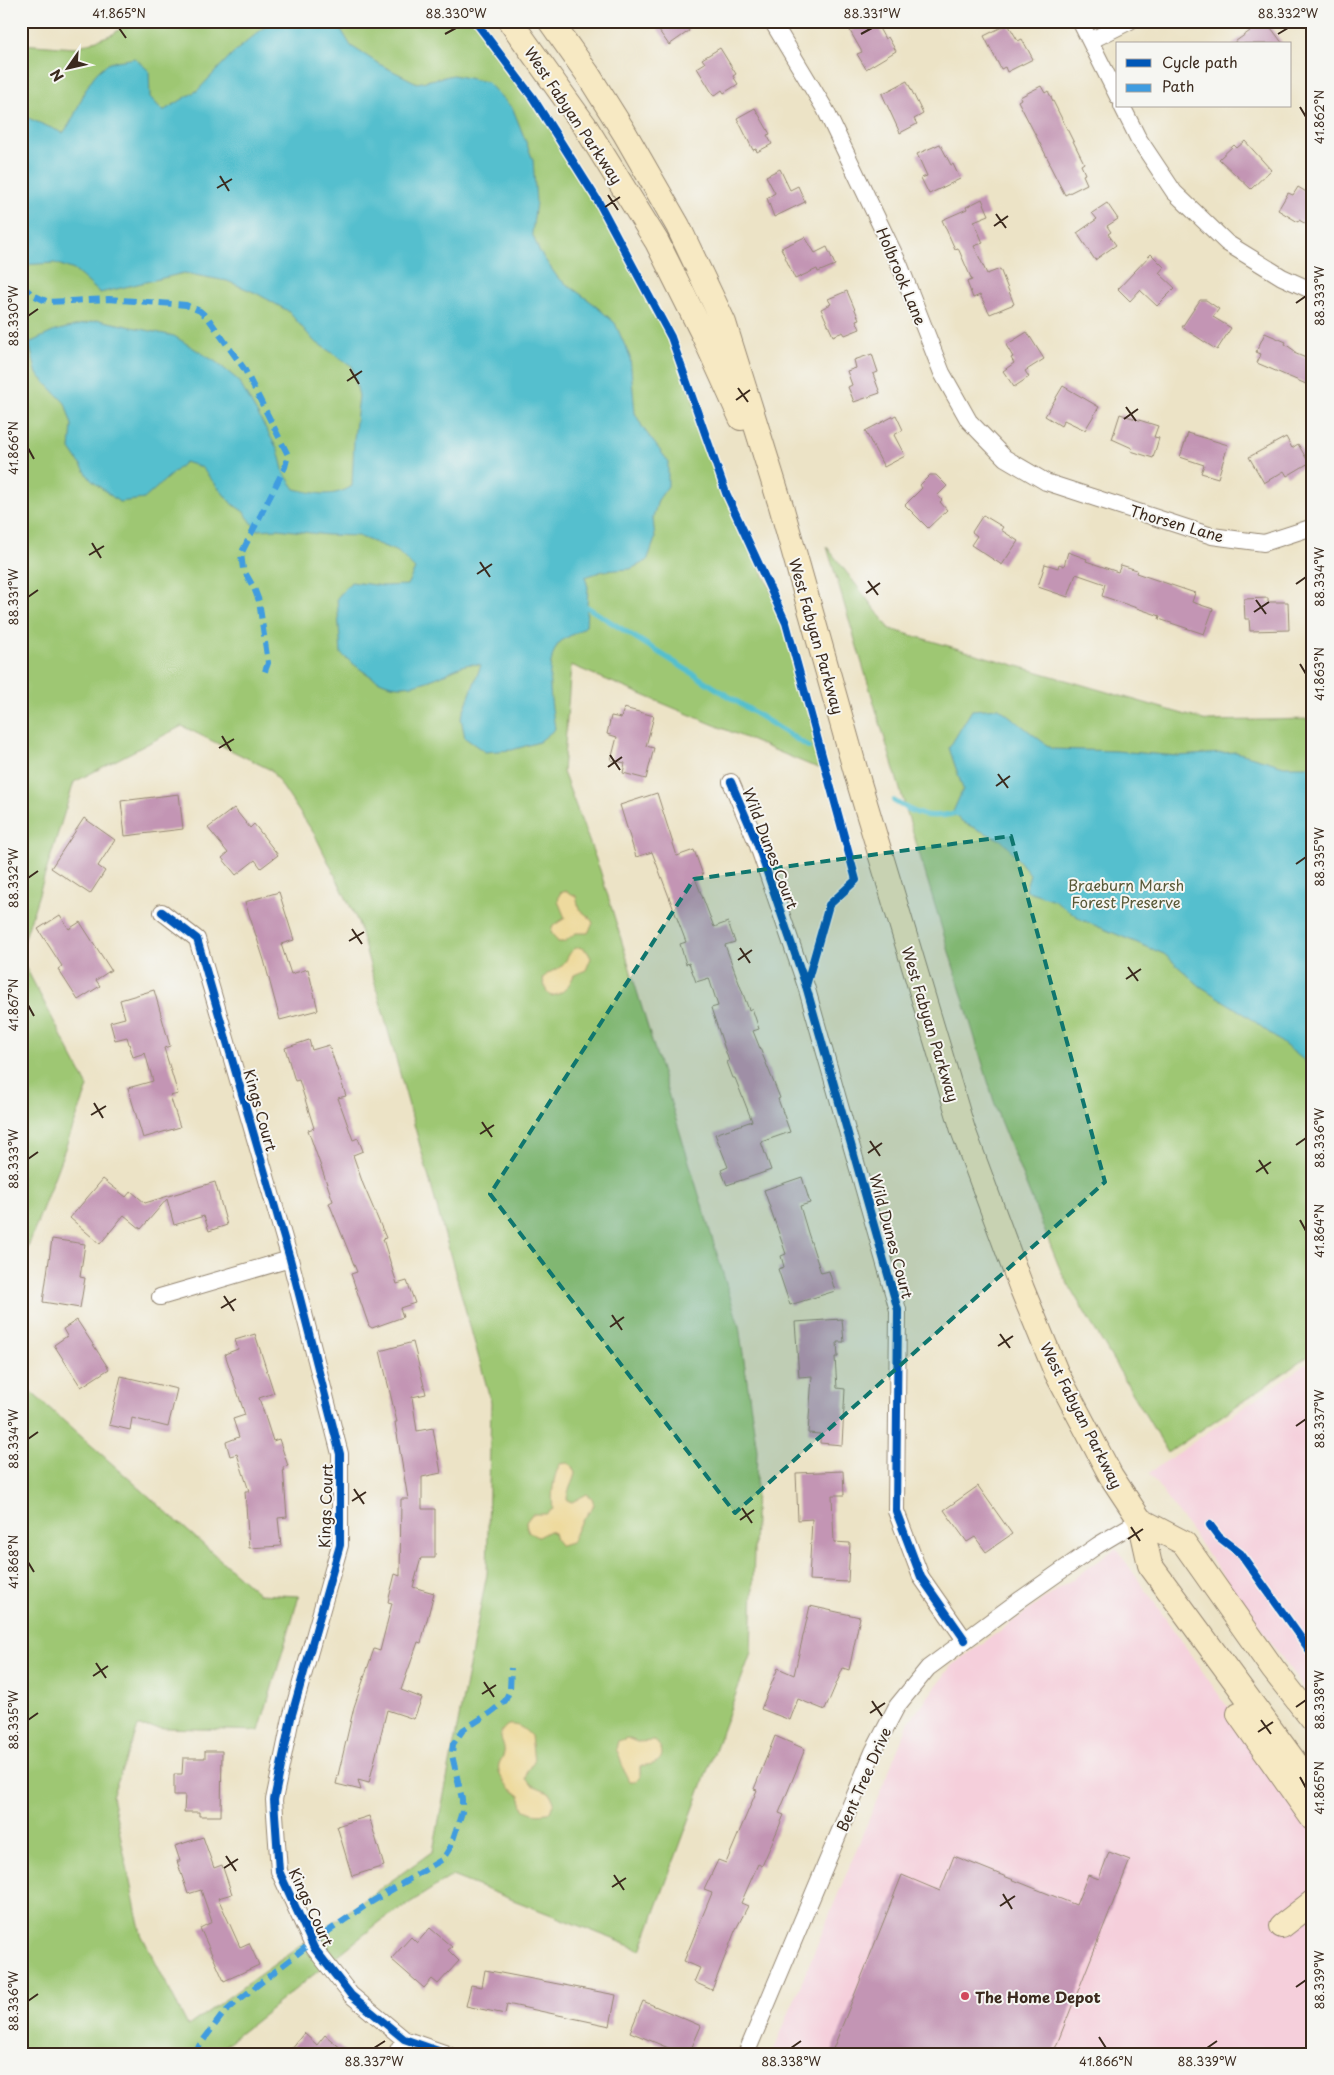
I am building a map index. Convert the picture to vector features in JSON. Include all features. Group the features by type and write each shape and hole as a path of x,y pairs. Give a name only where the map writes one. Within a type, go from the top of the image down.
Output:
{"main road":[{"name":"West Fabyan Parkway","path":"510,21 585,126 657,242 702,334 781,506"},
{"name":"West Fabyan Parkway","path":"550,21 587,73 624,132 682,235 724,323 781,506 859,783 963,1130 1022,1289 1056,1372 1111,1476 1140,1520 1150,1564 1200,1635 1313,1787"},
{"path":"1140,1520 1184,1542 1273,1669 1313,1720"},
{"path":"1200,1635 1227,1697 1313,1819"},
{"path":"1282,1926 1313,1902"}],"street":[{"name":"Holbrook Lane","path":"772,21 825,109 900,266 942,373 969,421 1005,458 1046,482 1071,491"},
{"path":"1080,21 1116,93"},
{"path":"1090,41 1130,21"},
{"path":"1123,108 1138,138 1174,192 1227,243 1282,277 1313,291"},
{"name":"Thorsen Lane","path":"1071,491 1212,536 1264,543 1313,527"},
{"name":"Wild Dunes Court","path":"731,782 757,843 806,986 898,1310 896,1511 921,1577 965,1640"},
{"name":"Kings Court","path":"162,912 197,939 290,1258 340,1454 340,1545 291,1718 274,1800 279,1871 314,1948 351,1995 404,2039 447,2054"},
{"path":"160,1297 290,1258"},
{"name":"Bent Tree Drive","path":"746,2054 873,1752 897,1706 928,1668 1098,1545 1140,1520"},
{"path":"396,2054 404,2039"}],"highlighted area":[{"path":"1011,836 1105,1182 735,1513 490,1194 694,879"}],"shaded area":[{"path":"1313,1359 1313,1701 1149,1473"},
{"path":"1116,1548 1313,1829 1313,2054 772,2054 909,1722 952,1665"}],"green space":[{"path":"131,21 475,21 533,98 598,201 671,337 726,493 786,623 826,770 571,665 563,772 600,870 739,1326 757,1450 751,1653 641,1950 452,1876 381,1921 214,2054 21,2054 21,1383 259,1594 299,1596 259,1731 138,1727 112,1796 141,1934 188,2026 433,1851 487,1574 491,1402 358,922 315,835 271,770 182,726 74,782 21,951 21,44 75,48 113,34"},
{"name":"Braeburn Marsh Forest Preserve","path":"827,547 890,629 1207,721 1313,719 1313,1353 1168,1453 1062,1274 999,1118"},
{"path":"21,958 88,1087 21,1266"}],"sand":[{"path":"566,891 576,896 579,909 593,923 588,933 576,933 564,942 558,942 551,932 553,926 565,918 558,901 560,893"},
{"path":"579,947 587,951 591,958 586,970 574,975 563,991 551,996 547,993 543,980 549,973 564,963 575,948"},
{"path":"567,1463 571,1465 575,1473 567,1500 572,1502 587,1494 592,1498 594,1505 578,1527 571,1543 561,1546 556,1540 554,1533 549,1531 538,1537 533,1535 529,1532 526,1522 532,1514 546,1514 553,1509 552,1492 554,1480 560,1464"},
{"path":"508,1725 515,1725 531,1736 534,1761 527,1771 526,1779 532,1785 549,1792 554,1801 550,1812 537,1814 524,1809 520,1796 505,1783 500,1774 499,1764 504,1754 501,1732"},
{"path":"627,1738 637,1742 654,1741 662,1751 660,1760 640,1766 640,1777 636,1781 630,1781 627,1778 616,1749 618,1741"}],"water":[{"path":"272,21 336,21 351,46 379,64 417,83 453,75 487,82 513,109 533,160 536,202 532,233 539,251 558,278 590,301 615,323 630,357 635,413 643,428 668,461 668,486 658,500 653,518 655,539 647,561 630,569 603,571 585,577 588,587 586,626 561,641 554,651 551,662 550,685 555,729 539,742 512,750 485,752 465,738 461,718 481,665 471,664 463,666 428,681 401,686 379,681 341,654 337,598 351,582 384,586 407,585 415,569 398,552 358,536 327,535 278,529 257,530 244,512 231,503 201,467 185,462 144,499 119,502 91,480 70,449 72,425 65,403 37,374 29,343 55,331 99,320 174,336 216,362 238,380 278,450 284,473 295,489 332,494 352,486 354,439 359,396 352,366 314,341 288,311 256,293 227,281 184,273 100,293 74,270 55,263 21,265 21,115 63,133 69,125 88,86 100,70 108,64 135,58 149,71 150,97 163,111 198,90 232,54"},
{"path":"999,708 1052,749 1116,751 1178,756 1236,752 1284,766 1313,766 1313,1078 1305,1061 1249,1017 1200,986 1164,954 1082,920 1054,900 1025,890 1030,874 1003,841 966,824 952,814 963,789 949,748 972,710"}],"building":[{"path":"652,21 683,21 689,31 669,45"},
{"path":"867,21 875,21 885,39 888,37 896,51 866,69 857,54 862,52 850,31"},
{"path":"1243,21 1266,21 1282,42 1235,42 1250,31"},
{"path":"1008,24 1018,41 1022,39 1033,59 1007,72 1005,67 1001,69 984,36"},
{"path":"720,48 736,74 733,76 738,84 724,93 722,90 714,96 697,68 705,63 702,59"},
{"path":"907,81 923,114 914,119 917,124 900,133 882,94"},
{"path":"1041,86 1045,93 1048,91 1084,163 1081,165 1087,184 1065,195 1018,101 1021,99 1020,97"},
{"path":"755,108 770,134 767,135 772,144 757,152 756,149 753,150 737,118"},
{"path":"1245,141 1271,170 1251,189 1219,159 1234,145 1237,148"},
{"path":"940,144 960,179 929,194 921,178 927,176 917,154"},
{"path":"780,169 790,190 798,186 805,202 774,217 767,198 775,193 766,176"},
{"path":"1298,187 1313,196 1313,226 1307,222 1306,224 1299,220 1298,222 1278,210 1288,193 1293,195"},
{"path":"982,199 989,215 974,221 983,243 974,246 987,274 1000,269 1014,304 990,314 980,295 973,298 967,282 972,280 958,248 955,249 942,220 967,209 966,207"},
{"path":"1107,203 1118,219 1107,226 1111,232 1108,234 1116,245 1095,260 1077,233 1097,219 1092,213"},
{"path":"805,237 815,253 827,247 835,265 818,272 817,269 795,279 781,248"},
{"path":"1151,254 1164,267 1159,273 1175,288 1157,306 1140,290 1130,301 1118,289"},
{"path":"847,291 859,319 856,320 860,329 845,335 843,332 833,336 821,309 831,304 828,299"},
{"path":"1200,300 1206,300 1219,309 1213,317 1231,328 1217,350 1182,327"},
{"path":"1027,332 1044,359 1025,371 1029,377 1014,387 1003,371 1014,363 1011,358 1013,357 1006,345"},
{"path":"1265,333 1286,342 1285,344 1295,351 1294,353 1313,361 1313,387 1257,363 1261,354 1256,352"},
{"path":"872,354 878,372 873,374 880,393 854,402 848,387 852,385 847,371 856,368 854,360"},
{"path":"1063,386 1099,407 1085,430 1064,420 1061,426 1045,416"},
{"path":"1120,414 1158,426 1154,437 1159,438 1153,458 1131,451 1132,448 1112,439"},
{"path":"896,415 903,430 894,435 905,456 884,467 865,431"},
{"path":"1188,433 1228,445 1218,478 1201,473 1204,465 1180,457"},
{"path":"1286,437 1292,448 1298,444 1309,463 1287,476 1284,471 1264,483 1249,457"},
{"path":"930,475 936,475 947,486 937,496 942,500 940,502 947,510 928,528 905,505 922,488 920,485"},
{"path":"983,515 1003,527 1001,530 1018,541 1002,565 971,545 977,536 972,532"},
{"path":"1068,552 1087,559 1086,561 1118,572 1121,565 1137,570 1136,573 1195,593 1192,602 1213,609 1204,634 1159,619 1160,616 1102,596 1105,584 1076,574 1068,597 1038,587 1045,564 1058,568 1059,564 1064,566"},
{"path":"1268,598 1268,602 1288,602 1289,630 1250,631 1249,619 1245,619 1244,599"},
{"path":"624,708 654,716 646,746 654,748 646,779 623,773 625,763 611,760 617,737 607,734 611,716 621,718"},
{"path":"657,793 677,856 694,850 703,875 695,878 714,927 728,922 735,942 725,945 749,1010 752,1008 759,1029 753,1031 780,1098 778,1099 790,1132 761,1142 771,1170 727,1185 721,1170 728,1167 715,1134 752,1121 727,1062 729,1061 711,1008 718,1006 709,978 696,982 689,963 686,964 680,944 686,942 652,852 636,857 620,805"},
{"path":"179,794 183,829 125,836 121,801"},
{"path":"234,808 250,828 254,824 278,855 261,868 255,860 236,875 222,858 228,853 208,828"},
{"path":"84,818 115,840 98,866 105,871 90,894 51,868"},
{"path":"279,892 294,940 281,944 291,974 308,969 318,1010 280,1020 264,960 245,902"},
{"path":"60,915 69,929 80,922 111,970 96,980 100,986 78,1000 58,969 62,966 38,929"},
{"path":"154,990 170,1046 164,1048 178,1094 170,1096 180,1127 143,1138 128,1088 153,1081 145,1053 133,1057 127,1037 115,1040 110,1022 125,1018 120,1000"},
{"path":"309,1040 312,1050 329,1045 346,1096 338,1098 353,1140 358,1138 363,1151 353,1155 386,1238 383,1239 397,1284 407,1281 415,1303 400,1308 403,1317 372,1328 369,1326 351,1274 357,1272 329,1203 333,1201 308,1130 314,1128 299,1080 295,1081 285,1048"},
{"path":"802,1177 810,1203 800,1206 821,1273 829,1271 835,1291 790,1305 778,1269 784,1267 781,1256 786,1254 764,1190"},
{"path":"103,1179 126,1197 131,1191 145,1203 215,1182 227,1225 209,1231 204,1216 174,1225 167,1199 141,1229 124,1215 100,1244 70,1218"},
{"path":"52,1239 85,1244 80,1277 85,1278 80,1308 43,1302"},
{"path":"842,1319 844,1342 837,1342 838,1357 835,1357 837,1388 845,1389 842,1445 820,1443 820,1434 808,1433 812,1376 799,1377 795,1322"},
{"path":"77,1320 109,1369 81,1387 54,1345 67,1336 63,1329"},
{"path":"255,1334 274,1393 259,1398 273,1441 279,1439 288,1466 283,1467 287,1517 278,1518 281,1546 249,1548 245,1491 249,1491 237,1454 230,1456 226,1442 239,1437 233,1419 245,1415 225,1354 238,1349 235,1340"},
{"path":"413,1342 426,1394 412,1397 417,1431 433,1428 441,1473 422,1477 422,1509 435,1509 435,1558 421,1558 413,1587 434,1593 421,1643 418,1642 401,1690 422,1698 414,1719 387,1710 369,1783 358,1780 361,1790 336,1784 354,1707 374,1649 380,1651 392,1603 388,1602 395,1574 400,1576 401,1499 408,1499 395,1422 397,1422 380,1351"},
{"path":"121,1376 177,1389 168,1427 132,1418 130,1430 109,1425"},
{"path":"843,1471 844,1495 832,1495 834,1542 850,1543 848,1582 809,1580 812,1519 798,1520 796,1473"},
{"path":"978,1486 1012,1534 986,1552 975,1537 967,1542 944,1510"},
{"path":"810,1606 860,1617 849,1670 843,1668 825,1710 798,1699 790,1720 761,1709 778,1668 794,1675"},
{"path":"775,1736 805,1749 779,1813 784,1815 762,1866 758,1864 741,1903 748,1906 735,1931 712,1990 694,1982 700,1968 684,1961 712,1893 704,1890 718,1860 726,1863 757,1790 754,1789"},
{"path":"205,1751 222,1751 221,1816 199,1816 199,1812 184,1812 185,1795 174,1795 174,1774 182,1774 183,1758 205,1758"},
{"path":"369,1816 384,1866 352,1876 337,1826"},
{"path":"203,1837 214,1868 222,1865 232,1894 218,1898 240,1947 249,1943 259,1965 224,1981 200,1928 212,1922 201,1890 188,1894 177,1861 180,1861 175,1846"},
{"name":"The Home Depot","path":"1109,1852 1130,1860 1053,2054 831,2054 902,1875 940,1891 954,1856 1076,1905 1088,1875 1099,1879"},
{"path":"430,1928 452,1947 448,1950 459,1961 438,1984 432,1979 424,1988 391,1959 411,1937 417,1943"},
{"path":"485,1970 616,1995 610,2026 507,2004 505,2014 466,2006 471,1985 482,1987"},
{"path":"643,2001 701,2026 689,2054 683,2054 630,2032"},
{"path":"304,2033 317,2045 325,2035 348,2054 287,2054"}],"waterway":[{"path":"587,607 809,747"},
{"path":"894,801 908,809 928,816 952,814"}],"marked path":[{"path":"21,285 33,295 48,302 109,299 186,305 200,311 208,318 245,370 288,455 285,467 241,554 243,569 259,601 268,663 264,674"},
{"path":"193,2054 223,2014 311,1943 368,1904 443,1859 451,1846 462,1812 462,1799 452,1755 453,1744 463,1730 505,1701 510,1690 511,1668"}],"cycle path":[{"path":"475,21 533,98 598,201 671,337 726,493 786,623 856,880 829,905 806,986"},
{"path":"731,782 757,843 806,986 898,1310 896,1511 921,1577 965,1640"},
{"path":"162,912 197,939 290,1259 340,1454 340,1545 291,1718 274,1800 279,1871 314,1948 351,1995 404,2039 447,2054"},
{"path":"1210,1525 1219,1537 1241,1554 1313,1655"}],"place":[{"name":"The Home Depot","path":"965,1996"}]}
